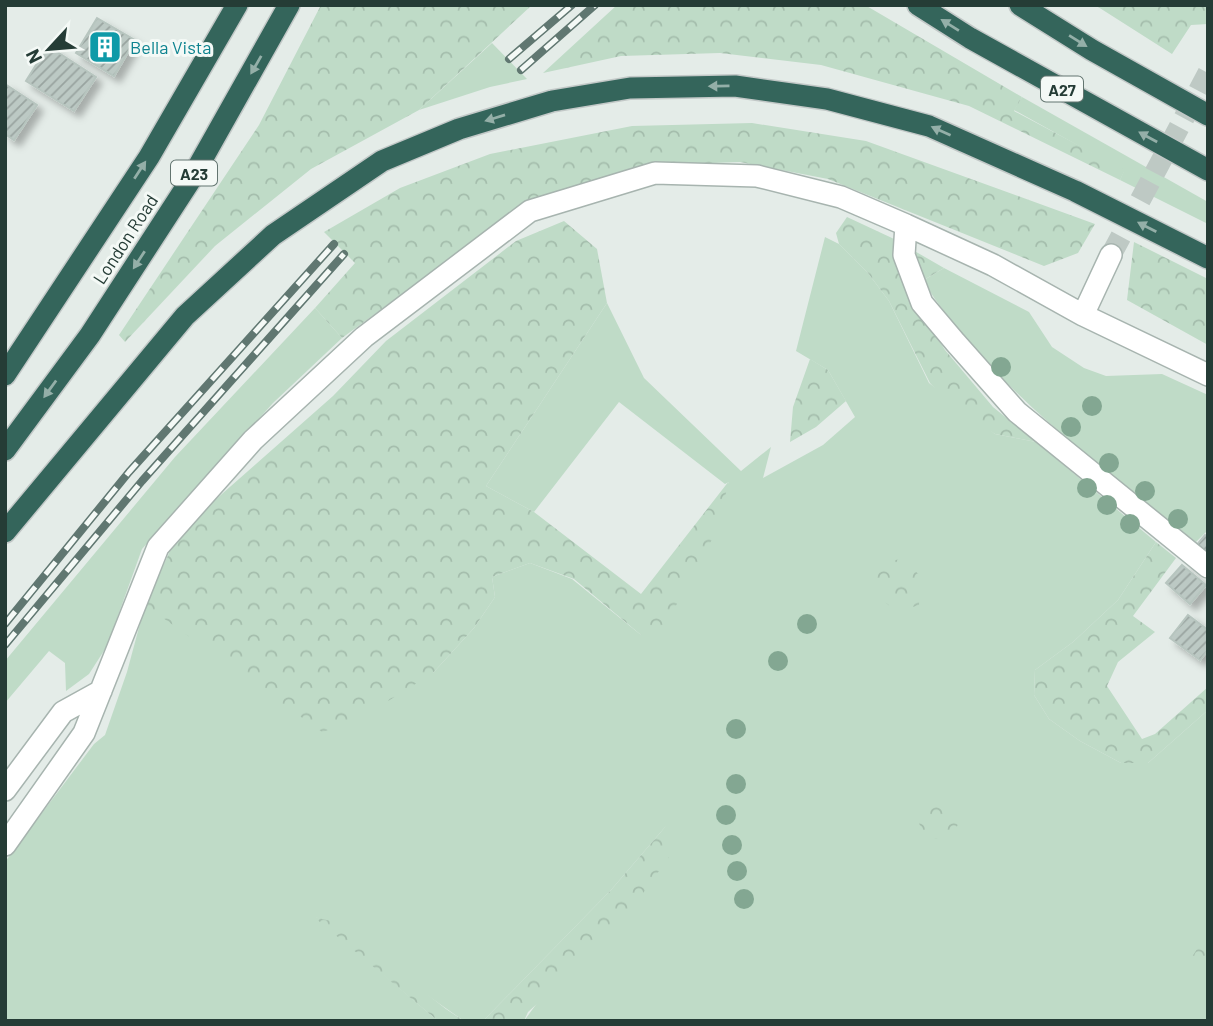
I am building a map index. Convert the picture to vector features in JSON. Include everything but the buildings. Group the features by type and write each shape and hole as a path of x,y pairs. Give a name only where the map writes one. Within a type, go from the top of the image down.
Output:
{"highway":[{"name":"London Road","path":"5,375 149,157 237,5"},
{"name":"London Road","path":"5,450 90,335 183,192 289,5"},
{"name":"A27","path":"918,5 970,38 1208,170"},
{"path":"1020,5 1092,50 1208,115"},
{"path":"5,532 185,316 273,235 382,162 459,129 552,101 630,88 735,86 827,99 929,126 1075,191 1208,258"}],"street":[{"path":"5,845 84,733 158,547 253,440 364,337 530,211 655,173 757,176 841,197 906,225 993,265 1083,315 1208,375"},
{"path":"906,225 904,255 922,303 955,342 1017,411 1208,567"},
{"path":"1083,315 1111,256"},
{"path":"5,790 63,712 101,691"}],"green space":[{"path":"321,5 532,5 419,110 311,169 215,246 125,342 119,335 259,125"},
{"path":"617,5 865,5 1022,97 1014,111 1125,170 1120,180 969,106 821,65 720,53 621,56 543,73"},
{"path":"1095,5 1208,5 1208,24 1191,25 1172,54"},
{"path":"492,43 527,79 490,87 419,110"},
{"path":"1022,97 1208,202 1208,224 1120,180 1124,171 1014,110"},
{"path":"752,123 866,141 1095,224 1078,253 1044,266 828,179 740,162 652,165 525,204 342,338 315,308 355,263 324,232 400,188 490,154 632,126"},
{"path":"847,217 892,238 944,268 907,290 945,350 993,407 1036,442 995,434 952,407 930,383 889,301 868,273 839,244 836,233"},
{"path":"564,221 597,249 607,303 486,486 534,512 641,594 729,481 716,532 661,633 641,635 574,579 530,563 492,577 495,597 474,628 433,673 356,721 322,732 145,605 170,551 206,508 333,396 386,341 516,241"},
{"path":"825,237 839,244 868,273 889,301 929,383 995,434 1036,442 1156,542 1118,600 1073,642 1035,670 1034,695 1049,719 1080,741 1121,763 1148,763 1208,710 1208,1021 524,1021 666,826 611,890 483,1021 464,1021 316,917 438,1021 5,1021 5,862 94,744 105,735 127,672 145,605 433,673 474,628 495,597 492,577 530,563 572,579 641,635 729,482 725,484 619,402 534,512 486,486 607,303 644,378 741,471 771,447 763,478 823,445 855,417 828,370 796,351"},
{"path":"1134,242 1208,279 1208,345 1127,300"},
{"path":"944,268 1029,312 1052,347 1084,368 1106,376 1162,374 1208,395 1208,530 1196,542 1040,415 984,359 940,305 924,280"},
{"path":"315,308 342,338 273,403 142,549 107,646 89,674 66,691 65,663 49,651 5,703 5,661 175,457"},
{"path":"810,359 828,370 846,401 816,427 790,442 793,407"},
{"path":"1156,542 1176,558 1133,616 1155,632 1118,662 1107,686 1142,739 1155,734 1208,687 1208,710 1148,763 1121,763 1080,741 1049,719 1034,695 1035,670 1073,642 1118,600"},
{"path":"900,559 921,576 919,605 897,612 880,598 874,581 883,563"},
{"path":"934,800 945,803 960,814 954,832 935,839 922,830 918,821 922,809"},
{"path":"666,826 669,857 613,935 528,1012 524,1021 483,1021 611,890"},
{"path":"314,917 335,922 464,1021 438,1021"},
{"path":"1201,943 1208,943 1208,980 1192,974 1188,963"}],"tunnel":[{"path":"1111,255 1208,73"}],"railway":[{"path":"509,59 572,5"},
{"path":"521,70 595,5"},
{"path":"5,624 129,472 334,244"},
{"path":"5,645 142,481 344,254"}],"place":[{"name":"Bella Vista","path":"105,47"}]}
